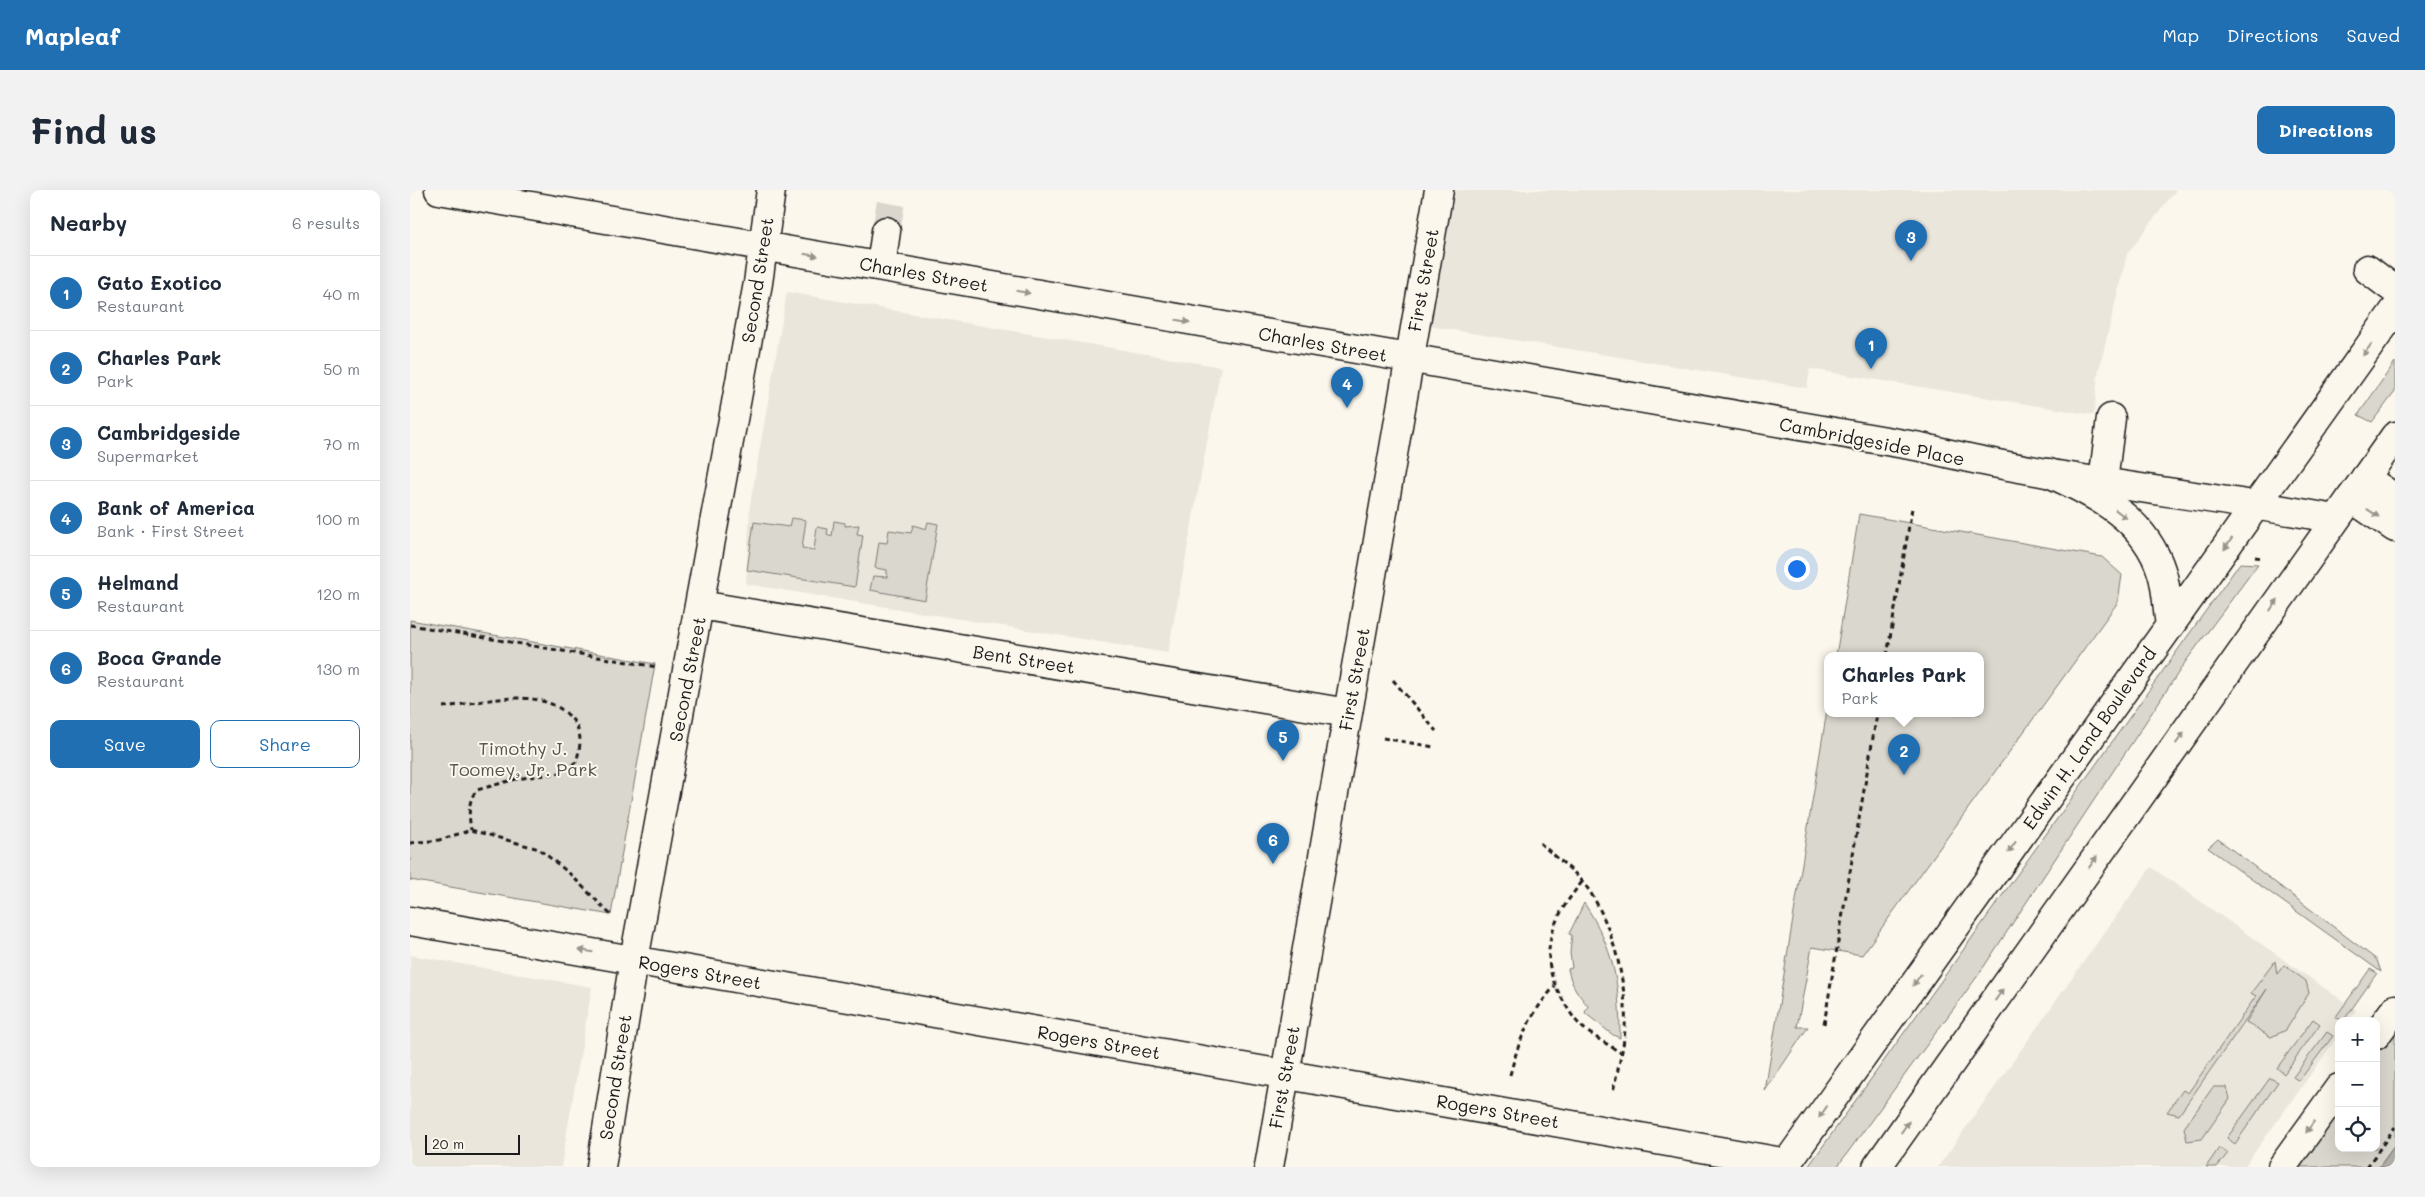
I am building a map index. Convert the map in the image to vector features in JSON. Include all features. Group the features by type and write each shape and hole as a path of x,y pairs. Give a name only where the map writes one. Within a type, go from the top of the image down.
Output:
{"street":[{"name":"Charles Street","path":"439,190 1410,359"},
{"name":"Second Street","path":"602,1167 634,960 700,606 763,246 771,190"},
{"name":"First Street","path":"1268,1167 1439,190"},
{"path":"881,266 886,231"},
{"path":"2367,270 2395,290"},
{"name":"Edwin H. Land Boulevard","path":"1786,1165 2395,310"},
{"name":"Cambridgeside Place","path":"1410,359 1921,448 1964,458 2103,482 2256,504 2350,499"},
{"path":"2103,482 2111,418"},
{"path":"1877,1167 2395,436"},
{"path":"2048,473 2091,492 2123,515 2148,541 2163,573 2170,626"},
{"path":"2350,499 2395,498"},
{"path":"2350,499 2395,528"},
{"name":"Bent Street","path":"700,606 1348,713"},
{"name":"Rogers Street","path":"410,922 1285,1073 1786,1165"},
{"path":"2380,1030 2395,1009"},
{"path":"2282,1167 2335,1094"}],"path":[{"path":"1888,652 1912,508"},
{"path":"410,625 657,668"},
{"path":"1393,680 1436,732"},
{"path":"443,707 497,700 527,699 544,702 558,706 574,721 582,740 576,762 560,773 516,779 477,790 472,794 470,808 471,830"},
{"path":"1824,1024 1876,717"},
{"path":"1383,738 1434,747"},
{"path":"410,843 439,840 471,830 539,849 569,873 614,916"},
{"path":"1540,843 1582,882 1603,920 1617,959 1625,1011 1621,1053 1613,1092"},
{"path":"1582,882 1560,912 1554,925 1549,958 1550,971 1555,986 1571,1014 1581,1026 1621,1053"},
{"path":"1510,1075 1522,1036 1534,1012 1555,986"},
{"path":"2367,1167 2395,1128"}],"shaded area":[{"path":"1451,190 2176,190 2127,254 2098,374 2094,415 1810,369 1807,388 1429,326"},
{"path":"787,292 1221,367 1168,653 746,584 750,505"},
{"path":"2151,867 2356,1010 2352,1017 2335,1017 2335,1041 2244,1167 1938,1167"},
{"path":"410,955 592,987 561,1167 410,1167"},
{"path":"2395,1145 2395,1167 2379,1167"}],"green space":[{"path":"2395,362 2395,392 2372,422 2358,415"},
{"path":"1859,514 2102,557 2122,575 2118,602 1862,955 1812,947 1797,1027 1808,1027 1765,1091 1826,717 1984,717 1984,652 1837,652"},
{"path":"791,518 806,520 802,548 814,550 817,527 828,529 827,534 832,536 834,521 845,523 845,526 859,525 857,534 863,535 855,587 747,570 754,522 789,527"},
{"path":"928,522 938,524 925,600 870,590 873,576 887,577 887,570 875,568 879,542 887,543 889,530 911,533 913,525 926,529"},
{"path":"2240,563 2258,564 2186,661 1979,974 1837,1167 1808,1167"},
{"name":"Timothy J. Toomey, Jr. Park","path":"410,620 655,664 611,915 410,880"},
{"path":"2218,839 2377,960 2381,972 2208,848"},
{"path":"1584,903 1609,952 1617,984 1620,1038 1613,1035 1585,1013 1588,1006 1575,989 1569,975 1568,969 1572,968 1570,953 1572,935 1569,934"},
{"path":"2275,961 2277,974 2284,965 2306,981 2309,993 2286,1030 2271,1037 2246,1022 2267,989 2179,1115 2167,1112 2183,1090 2188,1093 2256,996 2251,993"},
{"path":"2370,969 2377,973 2346,1017 2336,1017"},
{"path":"2313,1019 2320,1024 2284,1074 2277,1068"},
{"path":"2395,1025 2395,1145 2379,1167 2294,1167 2335,1110 2335,1152 2380,1152 2380,1046"},
{"path":"2327,1032 2333,1036 2299,1081 2293,1077"},
{"path":"2270,1078 2278,1082 2235,1144 2227,1138"},
{"path":"2213,1087 2227,1087 2230,1099 2202,1139 2187,1141 2184,1128"},
{"path":"2219,1148 2228,1153 2217,1167 2206,1167"}],"tunnel":[{"path":"886,231 893,190"}],"place":[{"name":"Cambridgeside","path":"1911,261"},
{"name":"Gato Exotico","path":"1871,369"},
{"name":"Bank of America","path":"1347,408"},
{"name":"Helmand","path":"1283,761"},
{"name":"Charles Park","path":"1904,775"},
{"name":"Boca Grande","path":"1273,864"}]}
